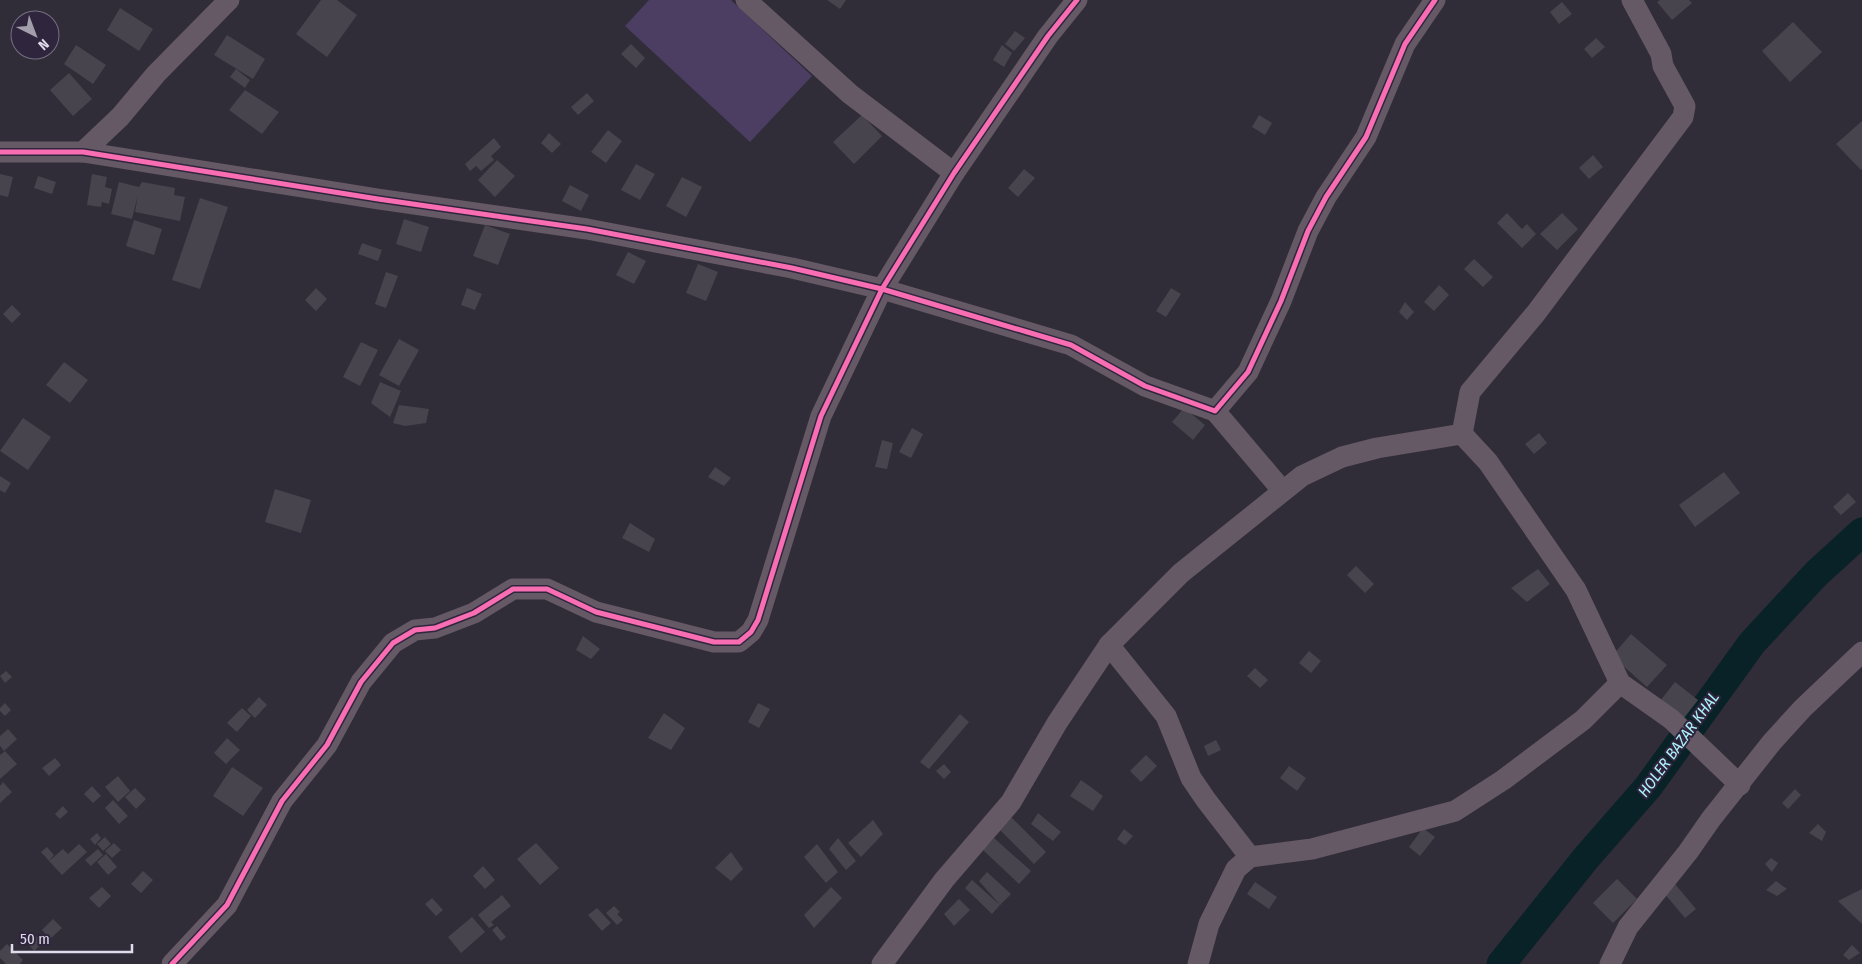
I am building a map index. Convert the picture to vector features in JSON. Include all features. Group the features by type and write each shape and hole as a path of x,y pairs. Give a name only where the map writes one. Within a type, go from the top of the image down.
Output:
{"street":[{"path":"83,152 120,117 156,74 229,0"},
{"path":"746,0 850,94 954,173"},
{"path":"172,964 227,905 282,802 326,745 361,682 393,643 415,630 435,628 474,613 513,589 547,589 596,612 714,642 739,642 750,632 758,620 821,416 882,289 954,173 1048,36 1077,0"},
{"path":"1215,411 1248,372 1281,301 1308,231 1326,197 1366,137 1405,44 1435,0"},
{"path":"1462,434 1470,392 1536,313 1683,117 1685,106 1663,66 1661,54 1632,0"},
{"path":"0,152 83,152 587,229 792,268 882,289 1071,345 1145,386 1215,411 1282,490"},
{"path":"882,964 944,880 1011,802 1057,723 1109,645 1182,573 1282,490 1302,476 1342,457 1377,448 1462,434"},
{"path":"1462,434 1488,462 1576,590 1620,683 1671,720 1735,780"},
{"path":"1109,645 1166,716 1191,778 1250,857"},
{"path":"1610,964 1628,927 1688,852 1735,780 1796,715 1861,656"},
{"path":"1198,964 1213,916 1236,869 1250,857 1312,849 1455,811 1503,780 1583,720 1620,683"}],"shaded area":[{"path":"649,0 731,0 812,76 750,142 625,26"}],"building":[{"path":"321,0 337,0 357,15 327,57 296,34"},
{"path":"827,0 846,0 840,9"},
{"path":"1660,0 1689,0 1692,3 1672,20 1657,2"},
{"path":"1562,2 1572,14 1559,24 1550,12"},
{"path":"120,8 153,29 139,51 107,30"},
{"path":"1793,22 1822,52 1790,82 1762,51"},
{"path":"1015,31 1025,38 1014,51 1005,44"},
{"path":"227,35 265,59 253,79 214,55"},
{"path":"1596,38 1605,47 1592,58 1584,49"},
{"path":"631,44 645,58 636,68 621,54"},
{"path":"76,45 106,65 93,84 64,64"},
{"path":"1002,45 1012,53 1004,67 993,60"},
{"path":"236,69 250,80 245,88 230,77"},
{"path":"69,73 92,99 73,116 50,90"},
{"path":"245,90 279,112 262,134 229,110"},
{"path":"587,93 594,101 578,115 571,107"},
{"path":"862,115 882,136 854,164 833,142"},
{"path":"1259,115 1272,123 1265,135 1252,127"},
{"path":"1862,121 1862,169 1861,170 1836,144"},
{"path":"608,130 622,141 606,163 591,152"},
{"path":"549,133 561,144 552,153 541,143"},
{"path":"494,138 501,147 491,156 494,160 481,171 476,166 470,171 465,164"},
{"path":"1593,155 1603,167 1589,179 1579,168"},
{"path":"497,160 515,176 495,197 478,180"},
{"path":"636,164 655,174 640,200 621,190"},
{"path":"1024,169 1035,178 1018,197 1008,188"},
{"path":"0,174 13,177 8,197 0,195"},
{"path":"92,174 107,177 105,187 112,189 109,204 102,202 101,207 87,205"},
{"path":"38,176 56,182 52,194 34,188"},
{"path":"682,177 702,187 686,217 666,206"},
{"path":"119,182 139,187 142,182 175,188 174,195 185,197 180,221 135,212 138,195 132,219 111,214"},
{"path":"570,185 589,195 581,211 562,201"},
{"path":"200,198 228,207 200,289 172,280"},
{"path":"1507,213 1522,229 1527,224 1536,234 1522,248 1497,223"},
{"path":"1562,213 1578,229 1557,250 1540,234"},
{"path":"404,219 429,227 421,252 396,244"},
{"path":"134,220 162,229 154,255 126,246"},
{"path":"485,225 510,234 498,265 473,256"},
{"path":"362,243 382,250 378,261 358,254"},
{"path":"628,252 646,261 634,284 616,275"},
{"path":"1474,259 1493,277 1483,287 1464,269"},
{"path":"698,264 718,272 706,301 686,293"},
{"path":"386,272 398,276 386,308 375,304"},
{"path":"1439,285 1449,295 1434,311 1424,302"},
{"path":"316,288 327,299 316,311 305,300"},
{"path":"467,288 482,294 475,310 461,305"},
{"path":"1171,288 1181,294 1166,317 1156,311"},
{"path":"1405,302 1414,312 1407,320 1399,312"},
{"path":"12,305 21,314 12,323 3,314"},
{"path":"399,339 419,350 399,386 379,375"},
{"path":"361,342 378,350 360,386 343,377"},
{"path":"64,362 88,380 70,403 46,385"},
{"path":"380,382 401,391 390,417 371,403"},
{"path":"399,405 429,409 426,423 405,426 393,423"},
{"path":"1184,408 1205,425 1193,440 1172,422"},
{"path":"23,418 51,437 28,470 0,451"},
{"path":"912,428 923,434 911,458 899,452"},
{"path":"1539,433 1547,443 1534,454 1525,444"},
{"path":"882,440 893,443 887,469 875,467"},
{"path":"715,467 731,478 724,486 708,477"},
{"path":"1724,472 1740,493 1695,527 1679,505"},
{"path":"0,476 11,483 5,493 0,490"},
{"path":"275,489 311,500 301,533 265,522"},
{"path":"1848,493 1856,502 1841,515 1833,507"},
{"path":"630,523 655,539 649,552 622,538"},
{"path":"1356,566 1374,584 1365,593 1347,575"},
{"path":"1538,569 1550,584 1527,602 1511,588"},
{"path":"1631,634 1667,665 1647,687 1612,656"},
{"path":"583,636 600,649 591,659 576,650"},
{"path":"1309,651 1321,661 1311,673 1299,663"},
{"path":"1255,668 1268,680 1260,688 1247,676"},
{"path":"6,671 12,677 5,683 0,676"},
{"path":"1675,682 1698,700 1684,718 1660,701"},
{"path":"259,697 267,705 255,718 247,710"},
{"path":"5,703 11,710 5,716 0,711 0,708"},
{"path":"758,703 770,709 759,728 748,722"},
{"path":"242,708 251,716 237,732 227,723"},
{"path":"664,713 685,728 671,750 648,738"},
{"path":"960,714 969,722 929,769 920,762"},
{"path":"8,729 17,739 4,751 0,746 0,736"},
{"path":"227,738 240,750 226,764 214,753"},
{"path":"1216,740 1221,750 1208,756 1204,746"},
{"path":"5,751 17,764 0,779 0,755"},
{"path":"1146,755 1157,766 1141,782 1130,771"},
{"path":"55,758 61,765 49,776 42,768"},
{"path":"944,764 951,772 944,779 936,771"},
{"path":"1289,766 1306,778 1297,791 1280,778"},
{"path":"232,767 263,788 243,816 213,796"},
{"path":"118,776 130,791 118,802 105,787"},
{"path":"1081,780 1103,796 1093,811 1070,796"},
{"path":"3,782 12,792 0,803 0,786"},
{"path":"92,786 101,796 93,803 84,794"},
{"path":"135,788 146,799 136,809 125,797"},
{"path":"1795,789 1801,795 1788,809 1782,803"},
{"path":"113,800 128,816 119,824 105,808"},
{"path":"63,806 68,812 60,819 55,814"},
{"path":"1038,813 1061,832 1053,841 1031,824"},
{"path":"1011,817 1046,852 1034,864 999,829"},
{"path":"873,820 883,834 861,857 848,843"},
{"path":"1818,824 1826,832 1822,841 1809,833"},
{"path":"1423,828 1435,837 1420,856 1409,847"},
{"path":"1124,829 1133,836 1125,845 1117,839"},
{"path":"97,833 101,838 95,845 90,839"},
{"path":"105,837 111,844 103,851 97,844"},
{"path":"838,838 856,861 846,870 829,849"},
{"path":"994,838 1031,871 1019,884 983,850"},
{"path":"114,843 121,850 112,858 105,851"},
{"path":"536,843 559,868 540,885 517,859"},
{"path":"79,844 87,852 62,875 49,861 63,849 68,854"},
{"path":"817,844 838,872 826,883 804,857"},
{"path":"47,847 54,855 49,861 41,852"},
{"path":"98,849 103,855 91,866 85,860"},
{"path":"731,852 743,869 731,881 715,868"},
{"path":"106,854 117,867 108,875 97,862"},
{"path":"1771,858 1778,863 1772,872 1765,864"},
{"path":"483,866 495,880 485,889 473,876"},
{"path":"143,871 153,880 141,893 131,884"},
{"path":"987,872 1011,894 1000,905 979,881"},
{"path":"1617,879 1637,899 1613,923 1593,903"},
{"path":"972,880 1000,905 992,914 965,888"},
{"path":"1776,881 1787,889 1777,896 1766,890"},
{"path":"1255,882 1277,897 1269,909 1247,894"},
{"path":"1675,884 1696,909 1685,918 1664,893"},
{"path":"102,887 111,896 99,908 89,898"},
{"path":"831,887 842,898 814,928 804,915"},
{"path":"1862,889 1862,924 1838,901"},
{"path":"502,895 511,906 491,922 494,925 489,928 478,915"},
{"path":"432,898 443,910 436,916 425,904"},
{"path":"959,899 970,910 954,926 944,914"},
{"path":"614,906 620,912 617,914 623,920 617,925 606,913"},
{"path":"597,908 611,923 602,931 588,915"},
{"path":"472,917 485,932 461,953 448,937"},
{"path":"53,919 62,928 50,939 42,930"},
{"path":"497,926 506,937 501,941 492,930"},
{"path":"36,936 43,943 34,951 28,944"},
{"path":"7,944 23,960 20,964 6,964 0,958 0,951"},
{"path":"1852,945 1860,953 1849,960 1843,955"}],"waterway":[{"name":"HOLER BAZAR KHAL","path":"1501,964 1586,858 1648,787 1752,643 1816,574 1862,532"}],"cycle path":[{"path":"172,964 227,905 282,801 327,745 361,682 393,643 415,630 435,628 474,613 513,589 547,589 596,612 714,642 739,642 751,632 758,620 821,416 882,289 954,173 1048,36 1077,0"},
{"path":"0,152 83,152 378,199 587,229 792,268 882,289 1071,345 1145,386 1215,411 1248,372 1281,301 1308,231 1326,197 1366,137 1405,44 1435,0"}]}
